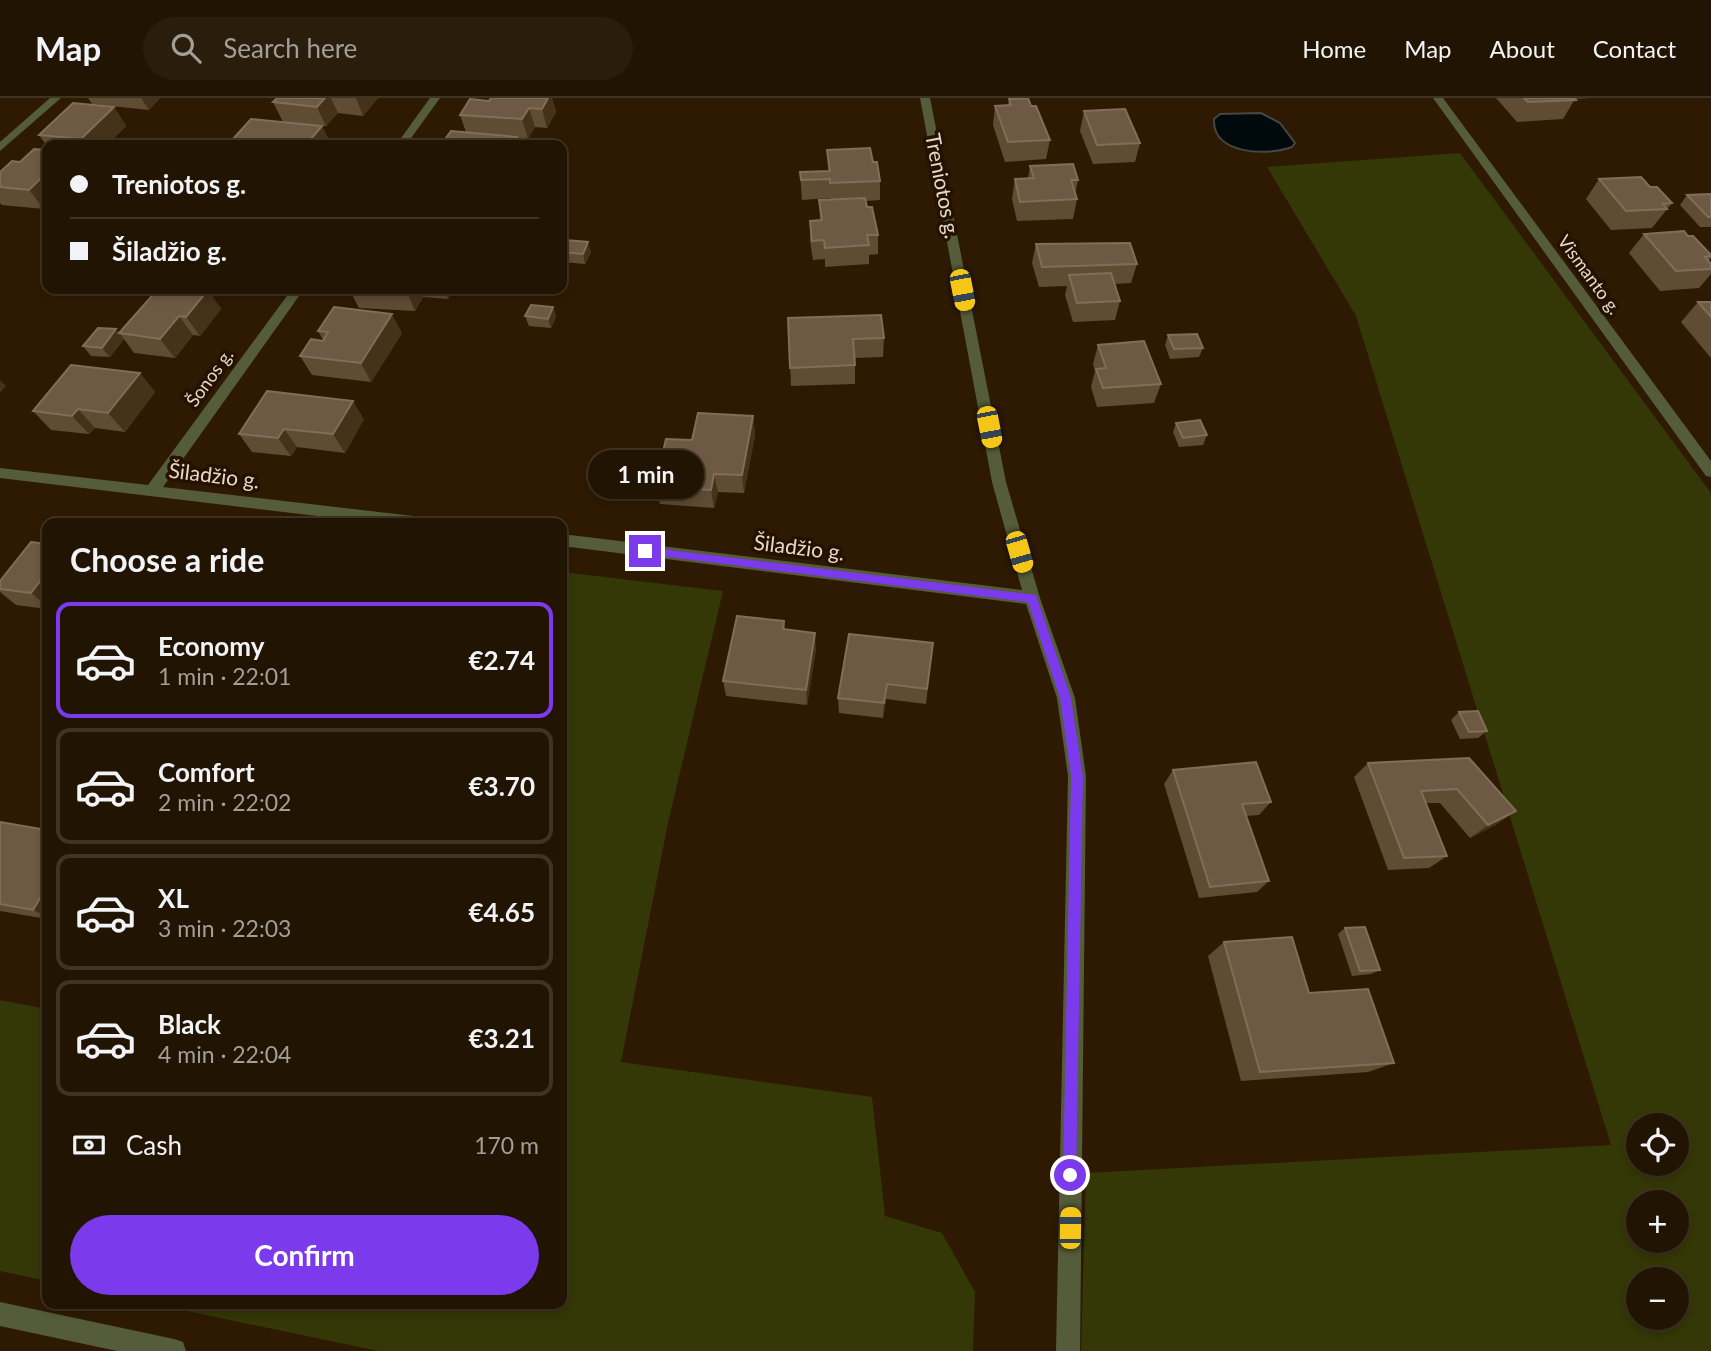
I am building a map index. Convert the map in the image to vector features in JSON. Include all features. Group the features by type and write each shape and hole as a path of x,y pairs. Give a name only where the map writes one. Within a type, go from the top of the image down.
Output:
{"street":[{"path":"0,148 55,98"},
{"path":"405,140 435,98"},
{"name":"Treniotos g.","path":"925,98 999,482 1032,598 1066,698 1077,776 1068,1351"},
{"name":"Vismanto g.","path":"1438,98 1711,472"},
{"name":"Šonos g.","path":"153,490 294,294"},
{"name":"Šiladžio g.","path":"0,472 381,518"},
{"name":"Šiladžio g.","path":"567,541 1032,598"},
{"path":"0,1314 174,1351"}],"shaded area":[{"path":"1261,113 1280,123 1295,143 1292,147 1256,152 1243,150 1222,140 1216,131 1214,119 1220,114"},
{"path":"1460,153 1711,493 1711,1351 1081,1351 1086,1173 1611,1145 1356,316 1267,167"},
{"path":"567,573 723,591 668,823 621,1062 872,1097 885,1216 942,1233 975,1292 973,1351 378,1351 178,1309 567,1309"},
{"path":"0,1000 42,1008 42,1280 0,1271"}],"building":[{"path":"277,98 325,98 317,107 273,102"},
{"path":"491,98 548,98 542,109 529,108 522,119 460,115 470,99 489,101"},
{"path":"1028,98 1031,106 1036,106 1050,140 1008,142 995,106 1011,105 1009,99"},
{"path":"1524,98 1574,98 1576,100 1528,102"},
{"path":"73,103 114,107 81,139 39,135"},
{"path":"1125,109 1140,143 1097,145 1084,111"},
{"path":"251,119 322,126 310,140 232,140"},
{"path":"451,131 517,137 515,140 445,140"},
{"path":"870,148 873,162 877,162 880,181 830,183 830,179 801,180 800,172 830,171 827,150"},
{"path":"34,149 42,150 42,177 29,190 0,187 0,172 12,161 20,162"},
{"path":"1073,164 1078,180 1071,180 1077,199 1020,202 1015,179 1034,178 1030,166"},
{"path":"1641,177 1650,187 1657,187 1672,203 1663,204 1667,209 1626,211 1599,179"},
{"path":"1711,194 1711,217 1687,195"},
{"path":"865,198 867,207 872,207 878,235 867,235 869,245 825,248 824,240 812,241 810,221 822,220 819,200"},
{"path":"1684,231 1688,236 1693,236 1711,255 1705,257 1711,264 1711,269 1676,271 1644,234"},
{"path":"567,240 588,242 583,254 567,252"},
{"path":"1130,243 1137,264 1042,267 1036,244"},
{"path":"1111,273 1120,301 1077,303 1069,275"},
{"path":"154,294 205,294 186,317 179,316 160,339 119,333"},
{"path":"1698,302 1711,302 1711,317"},
{"path":"531,305 553,307 548,319 525,316"},
{"path":"334,307 392,314 361,363 300,356 311,339 323,341 328,332 318,331"},
{"path":"881,315 884,338 853,339 855,365 790,368 788,318"},
{"path":"98,328 116,329 102,348 83,346"},
{"path":"1197,334 1203,348 1174,349 1168,335"},
{"path":"1144,341 1161,384 1103,388 1096,369 1106,368 1098,345"},
{"path":"71,365 140,373 108,413 78,409 72,416 33,411"},
{"path":"267,391 353,401 333,434 284,429 278,438 239,434"},
{"path":"698,413 753,416 742,475 714,474 711,490 655,486 666,439 692,440"},
{"path":"1200,420 1207,435 1183,438 1176,423"},
{"path":"31,542 42,543 42,579 31,593 0,589 0,581"},
{"path":"737,616 784,621 783,629 815,633 806,690 723,681"},
{"path":"849,634 933,643 927,689 887,684 884,703 838,698"},
{"path":"1478,711 1487,731 1469,732 1459,712"},
{"path":"1469,758 1516,811 1488,825 1457,789 1421,791 1447,856 1404,858 1368,763"},
{"path":"1256,762 1271,802 1242,804 1269,881 1210,887 1173,770"},
{"path":"0,822 42,829 42,895 33,910 0,904"},
{"path":"1365,927 1380,970 1360,971 1345,928"},
{"path":"1292,937 1309,993 1368,989 1394,1063 1260,1072 1224,942"}],"route":[{"path":"645,551 1032,598 1066,698 1077,776 1070,1175"}]}
